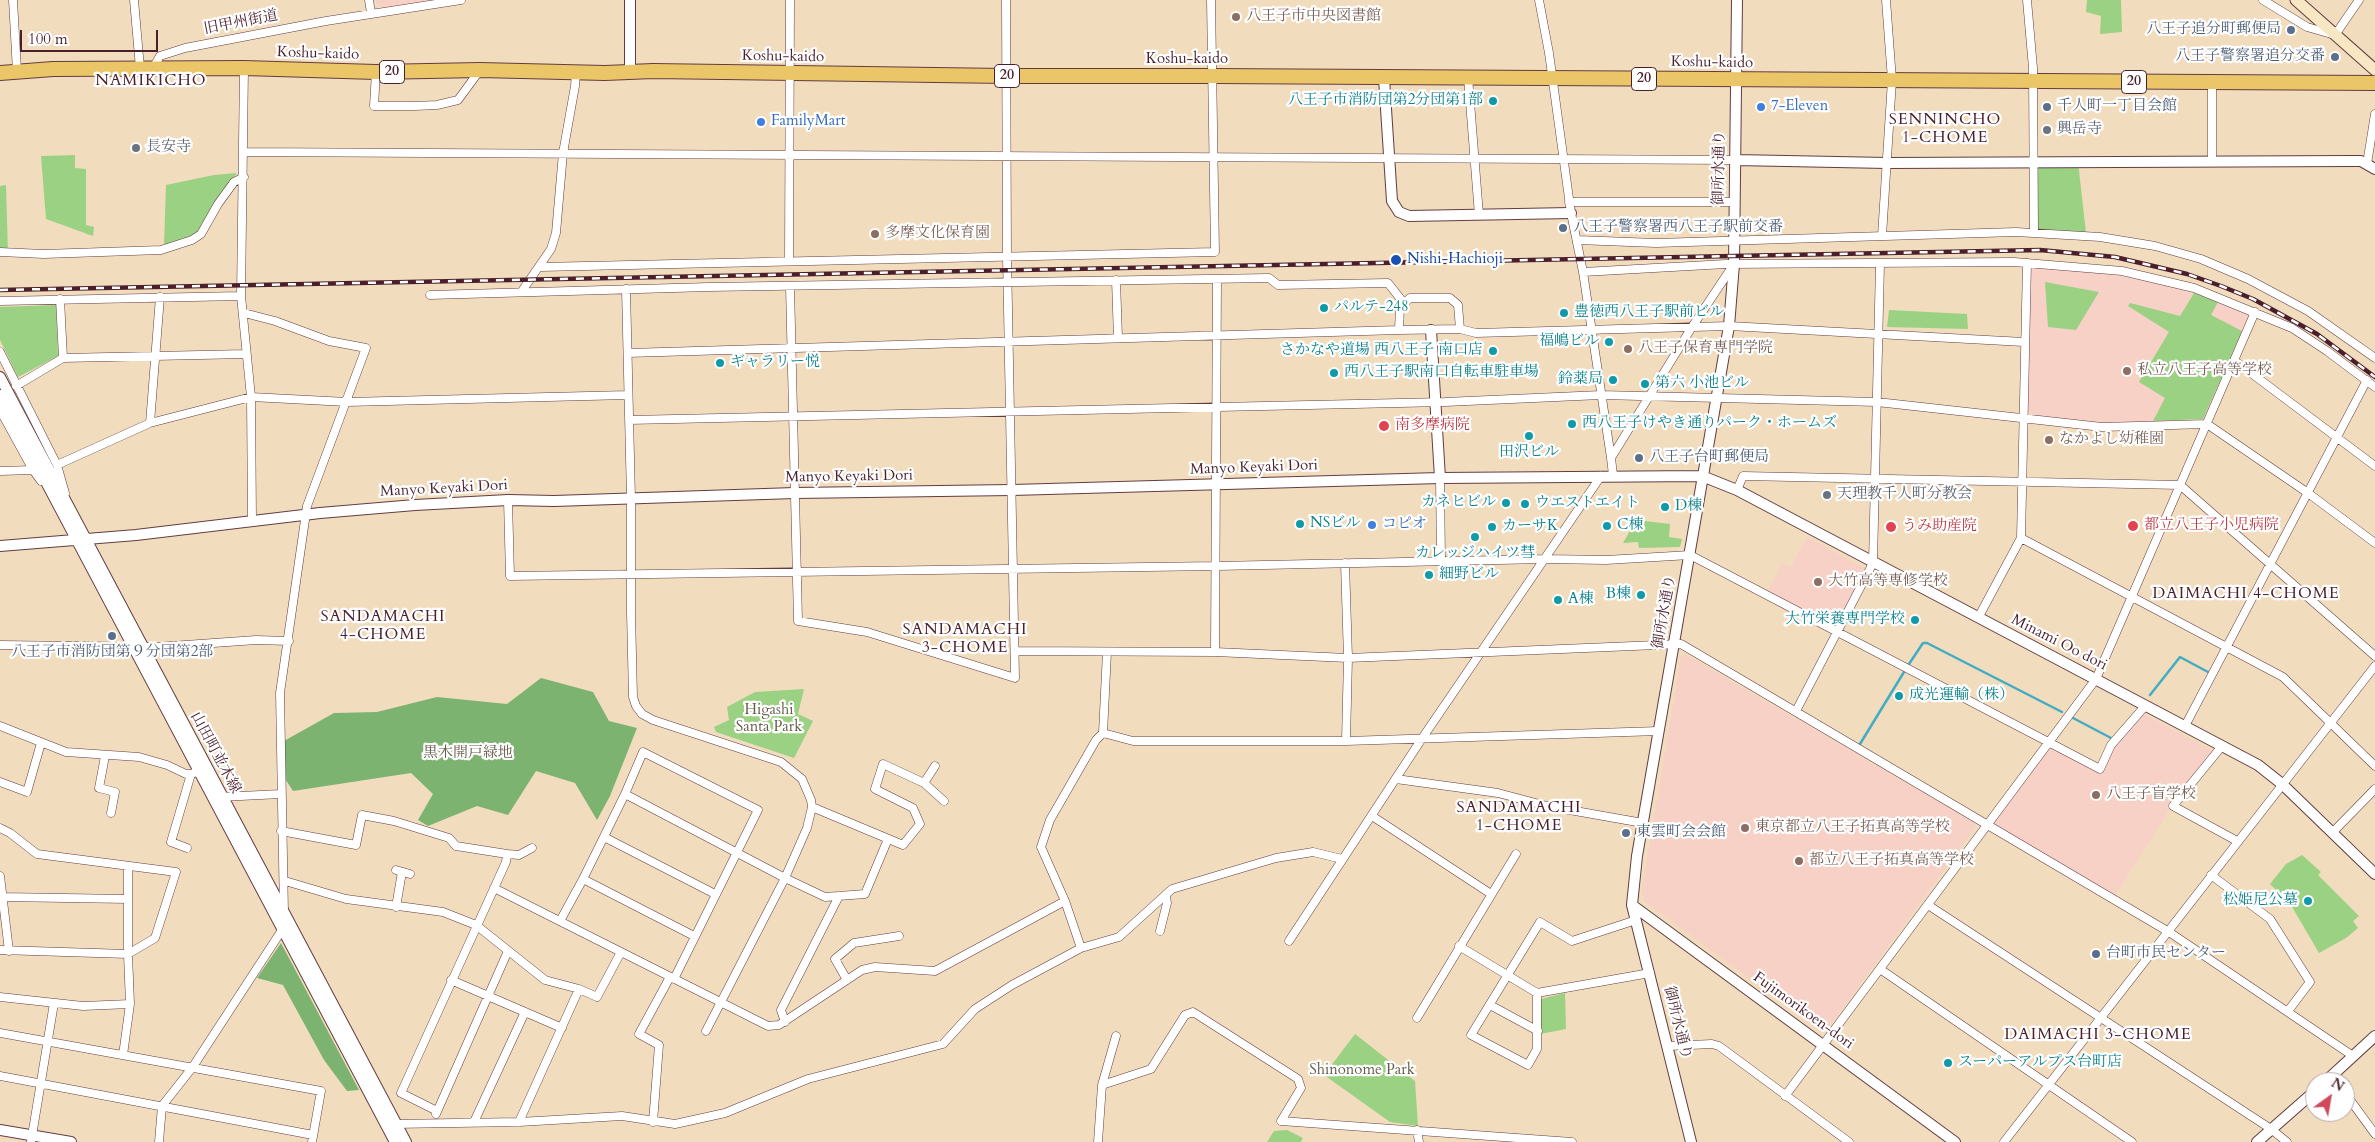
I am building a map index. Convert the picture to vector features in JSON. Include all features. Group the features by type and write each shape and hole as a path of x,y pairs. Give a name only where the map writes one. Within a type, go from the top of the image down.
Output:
{"highway":[{"name":"Koshu-kaido","path":"0,73 146,68 244,68 376,72 480,70 576,73 1006,76 2375,83"}],"main road":[{"path":"2296,0 2375,70"}],"street":[{"path":"13,0 17,71"},
{"path":"134,0 146,68"},
{"path":"369,0 371,13"},
{"name":"旧甲州街道","path":"146,68 160,56 185,48 371,13 461,0"},
{"path":"630,0 630,72"},
{"path":"789,261 790,0"},
{"path":"790,286 798,621 868,632 1016,678 1007,281 1006,0"},
{"path":"540,267 1215,252 1211,0"},
{"path":"1539,0 1569,202 1583,272 1613,475"},
{"name":"御所水通り","path":"1691,1142 1632,905 1637,856 1729,326 1734,264 1736,0"},
{"path":"1882,236 1892,80 1886,0"},
{"path":"2027,0 2032,82 2034,232"},
{"path":"2263,0 2307,27 2335,35 2358,0"},
{"path":"244,68 241,296 252,397 252,521"},
{"path":"376,72 374,106 415,106 437,105 458,100 480,70"},
{"path":"522,292 551,249 556,233 563,153 576,86 576,73"},
{"path":"1468,77 1479,215"},
{"path":"1384,78 1392,201 1394,207 1404,215 1571,213"},
{"path":"2212,82 2212,161"},
{"path":"243,152 1735,160 1886,163 2353,161 2371,167 2375,114"},
{"path":"0,252 44,254 162,250 192,240 200,234 234,182 244,177"},
{"path":"1569,202 1734,202"},
{"path":"1577,240 1656,243 2034,232 2080,234 2124,241 2201,259 2280,294 2335,328 2375,358"},
{"path":"1583,272 1734,264 2027,263 2122,271 2194,288 2292,328 2375,387"},
{"path":"1978,618 2022,538 2021,482 2027,263"},
{"path":"1611,458 1692,327 1734,264"},
{"path":"1796,711 1873,563 1880,264"},
{"path":"430,295 1007,281 1269,278 1278,285 1388,283 1403,302"},
{"path":"1215,652 1217,279"},
{"path":"1116,280 1118,338"},
{"path":"626,289 630,420 630,574 634,697 636,706 642,714 652,720 781,762 802,779 808,789 812,807 807,828 785,878 706,1031"},
{"path":"0,301 241,296"},
{"path":"150,423 160,297"},
{"path":"1400,330 1400,307 1403,302 1410,298 1450,298 1458,305 1460,329"},
{"path":"60,299 63,358"},
{"path":"1785,1096 2096,679 2255,312"},
{"path":"159,1142 162,1106 192,1068 282,930 285,881 280,794 280,693 306,514 366,348 329,341 275,321 244,313"},
{"path":"628,353 1400,330 1460,329 1476,333 1729,326 2024,342"},
{"path":"1431,330 1440,478 1441,561"},
{"path":"0,352 57,465 68,505"},
{"path":"16,386 63,358 246,354"},
{"path":"2235,361 2375,466"},
{"name":"山田町並木線","path":"0,377 68,505 82,540 199,771 217,798 284,916 392,1124 406,1142"},
{"path":"2185,726 2367,380"},
{"name":"山田町並木線","path":"0,395 55,498 82,540"},
{"path":"57,465 150,423 252,397 347,402 628,395"},
{"path":"630,420 1434,402 1601,395 1877,402 2102,427 2207,424 2308,493 2375,543"},
{"path":"1,415 33,470 55,498"},
{"path":"0,471 33,470"},
{"name":"Manyo Keyaki Dori","path":"0,546 82,540 306,514 508,500 631,499 795,493 1012,490 1440,478 1613,475 1702,476"},
{"path":"1289,941 1423,737 1601,476"},
{"name":"Minami Oo dori","path":"1702,476 1737,490 2258,765 2282,784 2332,833 2374,870"},
{"path":"1737,490 1743,476 2180,485 2375,656"},
{"path":"508,500 510,576 1216,566 1545,559 1606,560 1690,555 2100,769 2111,746 2146,705"},
{"path":"2022,538 2283,677 2375,766"},
{"path":"1345,563 1348,658 1346,741"},
{"path":"0,645 137,647 256,640 288,641"},
{"path":"1015,651 1215,652 1348,658 1681,644 2168,932 2353,1056"},
{"path":"1081,948 1065,901 1041,847 1050,820 1096,740 1103,733 1107,652"},
{"path":"2004,1142 2375,666"},
{"path":"0,726 66,752 139,757 199,771 171,842 187,848"},
{"path":"1103,733 1132,741 1346,741 1423,737 1660,731"},
{"path":"0,782 27,792 41,743"},
{"path":"2222,746 2173,806 2237,841"},
{"path":"560,922 584,879 625,794 642,752 758,810 672,978 639,1034 659,1044 653,1122"},
{"path":"104,756 99,788 115,792 110,813"},
{"path":"812,807 903,845 920,824 913,808 875,789 884,764 924,783 944,802"},
{"path":"924,783 935,766"},
{"path":"1396,779 1498,792 1547,806 1643,823"},
{"path":"2332,833 2375,789"},
{"path":"217,798 280,794"},
{"path":"625,794 825,897 865,894 888,839"},
{"name":"山田町並木線","path":"217,798 282,930 335,1017"},
{"path":"281,831 356,845 362,814 394,821 449,838 456,846 519,855 532,848"},
{"path":"1372,816 1491,894"},
{"path":"0,828 10,833 37,854 176,872 155,938 128,954 0,950"},
{"path":"604,837 715,894"},
{"path":"392,1124 519,1122 622,1116 675,1124 725,1114 808,1079 943,1044 975,1009 1012,985 1081,948 1119,937 1172,889 1276,858 1312,852 1342,859"},
{"path":"437,1111 401,1093 506,862 507,854"},
{"path":"1417,1018 1516,854"},
{"path":"123,1055 130,1004 128,867"},
{"path":"396,907 403,872"},
{"path":"2211,875 2270,919 2310,982 2288,1011"},
{"path":"0,876 9,951"},
{"path":"584,879 694,936"},
{"path":"285,881 346,899 443,912 476,925 545,980 579,988 597,997 621,952"},
{"path":"494,888 768,1026 779,1025 785,1022 862,970 875,967 935,971 1065,901"},
{"path":"785,1022 780,1010 839,896"},
{"path":"1160,931 1167,903 1166,896"},
{"path":"2,897 128,899"},
{"name":"Fujimorikoen-dori","path":"1632,905 1955,1142"},
{"path":"1928,905 2271,1129 2287,1142"},
{"path":"1537,994 1537,1049 1528,1064 1471,1035 1540,922 1572,941 1636,920"},
{"path":"847,980 835,958 854,943 899,936"},
{"path":"1459,946 1537,994 1650,973"},
{"path":"433,1123 508,951"},
{"path":"1880,969 2132,1142"},
{"path":"451,980 562,1028"},
{"path":"519,1122 579,988"},
{"path":"0,997 83,1006 130,1004"},
{"path":"31,1139 54,1003"},
{"path":"1490,1005 1538,1031"},
{"path":"474,1122 525,1012"},
{"path":"1102,1085 1151,1069 1185,1014 1193,1012 1298,1079 1301,1088 1281,1121 1572,1142"},
{"path":"0,1033 321,1091 312,1138 162,1106 0,1076"},
{"path":"1098,1142 1102,1085 1116,1036"},
{"path":"2339,1072 2375,1036"},
{"path":"1668,1046 1712,1044 1719,1046 1849,1142"},
{"path":"2257,1142 2305,1100"},
{"path":"2355,1107 2375,1134"},
{"name":"山田町並木線","path":"392,1124 395,1142"},
{"path":"0,1130 31,1139 71,1142"},
{"path":"1417,1130 1419,1142"}],"shaded area":[{"path":"375,0 431,0 383,8"},
{"name":"私立八王子高等学校","path":"2033,266 2069,268 2149,281 2200,295 2249,315 2203,419 2103,424 2032,415 2028,411 2030,271"},
{"name":"大竹高等専修学校","path":"1807,537 1869,570 1837,632 1766,594 1782,563 1791,567"},
{"name":"都立八王子拓真高等学校","path":"1685,654 1975,823 1975,828 1826,1031 1821,1031 1645,902 1641,894 1681,656"},
{"name":"八王子盲学校","path":"2140,712 2216,752 2170,809 2113,899 1988,824 2049,743 2100,769 2111,745"}],"green space":[{"path":"2087,0 2121,0 2122,32 2100,34 2101,16 2086,12"},
{"path":"75,155 75,168 86,169 86,225 94,227 93,236 46,219 41,156"},
{"path":"2034,161 2078,162 2086,233 2039,229"},
{"path":"237,173 198,232 188,238 164,245 166,185 214,175"},
{"path":"6,185 8,254 0,253 0,186"},
{"path":"2045,282 2099,292 2076,330 2048,327"},
{"path":"2194,293 2218,302 2211,315 2242,331 2203,419 2153,421 2165,398 2139,382 2169,332 2128,306 2130,303 2180,316"},
{"path":"56,305 58,356 18,377 0,340 0,307"},
{"path":"1889,310 1967,314 1968,329 1887,327"},
{"path":"1636,520 1670,524 1669,537 1682,539 1680,547 1639,548 1638,542 1623,543"},
{"name":"黒木開戸緑地","path":"541,678 593,692 609,721 637,728 610,796 597,820 575,783 536,771 508,815 477,806 428,826 418,820 433,794 411,773 293,791 282,774 284,741 334,713 377,712 437,697 507,704"},
{"name":"Higashi Santa Park","path":"804,689 798,714 813,721 794,758 716,732 714,727 729,720 727,707 755,692"},
{"path":"2302,855 2321,872 2318,875 2359,916 2353,921 2358,928 2346,938 2319,953 2291,905 2270,884 2286,864"},
{"path":"281,943 359,1090 347,1091 324,1060 283,985 257,978"},
{"path":"1565,993 1566,1029 1540,1034 1541,999"},
{"name":"Shinonome Park","path":"1355,1034 1415,1081 1418,1126 1390,1122 1324,1075"},
{"path":"1287,1130 1303,1138 1301,1142 1267,1142 1274,1131"}],"waterway":[{"path":"1909,664 1923,643 1927,643 2062,712"},
{"path":"2150,695 2180,657 2208,672"},
{"path":"1860,744 1904,672"},
{"path":"2073,718 2111,738"}],"railway":[{"path":"0,290 2040,250 2115,257 2187,274 2221,286 2253,299 2317,334 2375,377"}],"place":[{"name":"八王子市中央図書館","path":"1236,17"},
{"name":"八王子追分町郵便局","path":"2291,30"},
{"name":"八王子警察署追分交番","path":"2335,57"},
{"name":"八王子市消防団第2分団第1部","path":"1493,101"},
{"name":"7-Eleven","path":"1761,107"},
{"name":"千人町一丁目会館","path":"2047,107"},
{"name":"FamilyMart","path":"761,122"},
{"name":"興岳寺","path":"2047,130"},
{"name":"長安寺","path":"136,148"},
{"name":"八王子警察署西八王子駅前交番","path":"1563,228"},
{"name":"多摩文化保育園","path":"875,234"},
{"name":"Nishi-Hachioji","path":"1396,260"},
{"name":"パルテ-248","path":"1324,308"},
{"name":"豊徳西八王子駅前ビル","path":"1564,313"},
{"name":"福嶋ビル","path":"1609,342"},
{"name":"八王子保育専門学院","path":"1628,349"},
{"name":"さかなや道場 西八王子 南口店","path":"1493,351"},
{"name":"ギャラリー悦","path":"720,363"},
{"name":"私立八王子高等学校","path":"2127,371"},
{"name":"西八王子駅南口自転車駐車場","path":"1334,373"},
{"name":"鈴薬局","path":"1613,380"},
{"name":"第六 小池ビル","path":"1645,384"},
{"name":"西八王子けやき通りパーク・ホームズ","path":"1572,424"},
{"name":"南多摩病院","path":"1384,426"},
{"name":"田沢ビル","path":"1529,436"},
{"name":"なかよし幼稚園","path":"2049,440"},
{"name":"八王子台町郵便局","path":"1639,458"},
{"name":"天理教千人町分教会","path":"1827,495"},
{"name":"カネヒビル","path":"1506,503"},
{"name":"ウエストエイト","path":"1525,504"},
{"name":"D棟","path":"1665,507"},
{"name":"NSビル","path":"1300,524"},
{"name":"コピオ","path":"1372,525"},
{"name":"C棟","path":"1607,526"},
{"name":"都立八王子小児病院","path":"2133,526"},
{"name":"カーサK","path":"1492,527"},
{"name":"うみ助産院","path":"1891,527"},
{"name":"カレッジハイツ彗","path":"1475,537"},
{"name":"細野ビル","path":"1429,575"},
{"name":"大竹高等専修学校","path":"1818,582"},
{"name":"B棟","path":"1641,595"},
{"name":"A棟","path":"1558,600"},
{"name":"大竹栄養専門学校","path":"1915,620"},
{"name":"八王子市消防団第９分団第2部","path":"112,636"},
{"name":"成光運輸（株）","path":"1899,696"},
{"name":"八王子盲学校","path":"2096,795"},
{"name":"東京都立八王子拓真高等学校","path":"1745,828"},
{"name":"東雲町会会館","path":"1626,833"},
{"name":"都立八王子拓真高等学校","path":"1799,861"},
{"name":"松姫尼公墓","path":"2308,901"},
{"name":"台町市民センター","path":"2096,954"},
{"name":"スーパーアルプス台町店","path":"1948,1063"}],"district":[{"name":"NAMIKICHO","path":"151,81"},
{"name":"SENNINCHO 1-CHOME","path":"1945,129"},
{"name":"DAIMACHI 4-CHOME","path":"2246,594"},
{"name":"SANDAMACHI 4-CHOME","path":"383,626"},
{"name":"SANDAMACHI 3-CHOME","path":"965,639"},
{"name":"SANDAMACHI 1-CHOME","path":"1519,817"},
{"name":"DAIMACHI 3-CHOME","path":"2098,1035"}]}
